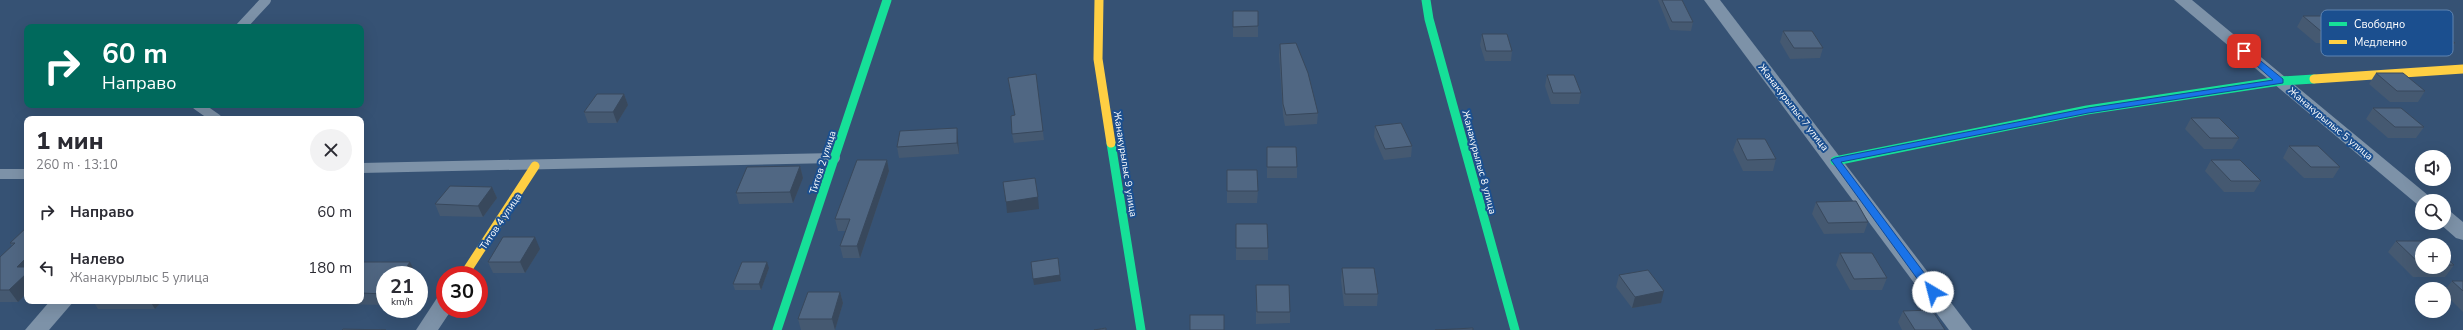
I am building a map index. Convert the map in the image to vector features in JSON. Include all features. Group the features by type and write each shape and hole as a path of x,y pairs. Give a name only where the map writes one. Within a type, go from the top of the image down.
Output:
{"street":[{"name":"Титов 2 улица","path":"777,330 887,0"},
{"name":"Жанакурылыс 9 улица","path":"1099,0 1098,59 1141,330"},
{"name":"Жанакурылыс 8 улица","path":"1426,0 1429,19 1515,330"},
{"name":"Жанакурылыс 7 улица","path":"1712,0 1835,160 1961,330"},
{"name":"Жанакурылыс 5 улица","path":"2182,0 2417,194"},
{"path":"1835,160 2088,110 2280,81 2463,69"},
{"name":"Титов 4 улица","path":"470,266 536,166"},
{"path":"2451,223 2463,233"},
{"path":"36,330 60,304"},
{"path":"427,330 436,316"}],"lane":[{"path":"244,24 266,0"},
{"path":"202,108 213,116"},
{"path":"364,168 536,166 835,158"},
{"path":"0,174 24,174"}],"building":[{"path":"1662,0 1682,0 1693,22 1672,22"},
{"path":"1233,11 1258,11 1258,26 1233,27"},
{"path":"2303,16 2321,16 2321,31"},
{"path":"1783,31 1812,31 1823,48 1794,48"},
{"path":"1482,34 1507,34 1512,51 1486,51"},
{"path":"1296,43 1308,73 1318,113 1286,115 1283,104 1280,44"},
{"path":"2376,73 2403,73 2425,91 2397,91"},
{"path":"1036,74 1043,131 1012,134 1011,116 1015,115 1008,78"},
{"path":"1547,75 1574,75 1581,93 1553,93"},
{"path":"597,94 624,94 613,112 584,112"},
{"path":"2373,108 2401,108 2424,127 2395,127"},
{"path":"2191,118 2219,118 2239,138 2210,138"},
{"path":"1401,123 1412,146 1385,149 1375,126"},
{"path":"957,128 957,143 897,147 900,131"},
{"path":"1737,139 1765,139 1776,159 1747,160"},
{"path":"2289,146 2318,146 2340,167 2311,167"},
{"path":"1267,147 1296,147 1297,167 1267,167"},
{"path":"857,160 887,160 857,246 840,246 850,219 835,219"},
{"path":"2211,160 2240,160 2261,181 2231,181"},
{"path":"800,166 790,192 736,193 747,167"},
{"path":"1227,170 1257,170 1258,191 1227,191"},
{"path":"1035,178 1038,197 1006,202 1003,182"},
{"path":"450,186 492,187 478,206 435,204"},
{"path":"1856,201 1868,222 1828,223 1816,202"},
{"path":"1236,224 1267,224 1268,248 1236,248"},
{"path":"24,230 24,260 17,267 24,267 24,276 9,290 0,290 0,257 15,243 10,243"},
{"path":"503,237 535,237 520,262 488,262"},
{"path":"2396,241 2415,241 2415,259"},
{"path":"1840,253 1872,253 1887,278 1854,279"},
{"path":"1058,258 1060,275 1033,279 1031,262"},
{"path":"364,262 410,262 407,266 376,266 376,294 364,293"},
{"path":"742,262 767,262 759,284 733,284"},
{"path":"1342,268 1374,268 1378,294 1345,294"},
{"path":"1648,270 1664,291 1635,297 1619,275"},
{"path":"2452,281 2463,281 2463,291"},
{"path":"1256,285 1289,285 1290,312 1257,312"},
{"path":"808,292 840,292 832,319 798,319"},
{"path":"1932,310 1945,330 1915,330 1903,311"},
{"path":"1190,315 1224,315 1224,330 1190,330"},
{"path":"1106,328 1106,330 1094,330"},
{"path":"1473,328 1473,330 1435,330"},
{"path":"343,329 386,330 342,330"}],"traffic: fast":[{"path":"777,330 887,0"},
{"path":"1426,0 1429,19 1515,330"},
{"path":"1835,161 2087,110 2280,81 2314,79"},
{"path":"1111,143 1141,330"}],"traffic: slow":[{"path":"1099,0 1098,59 1111,143"},
{"path":"2314,79 2463,69"},
{"path":"470,266 535,166"}],"route":[{"path":"1933,292 1835,160 2088,110 2280,81 2244,51"}]}
